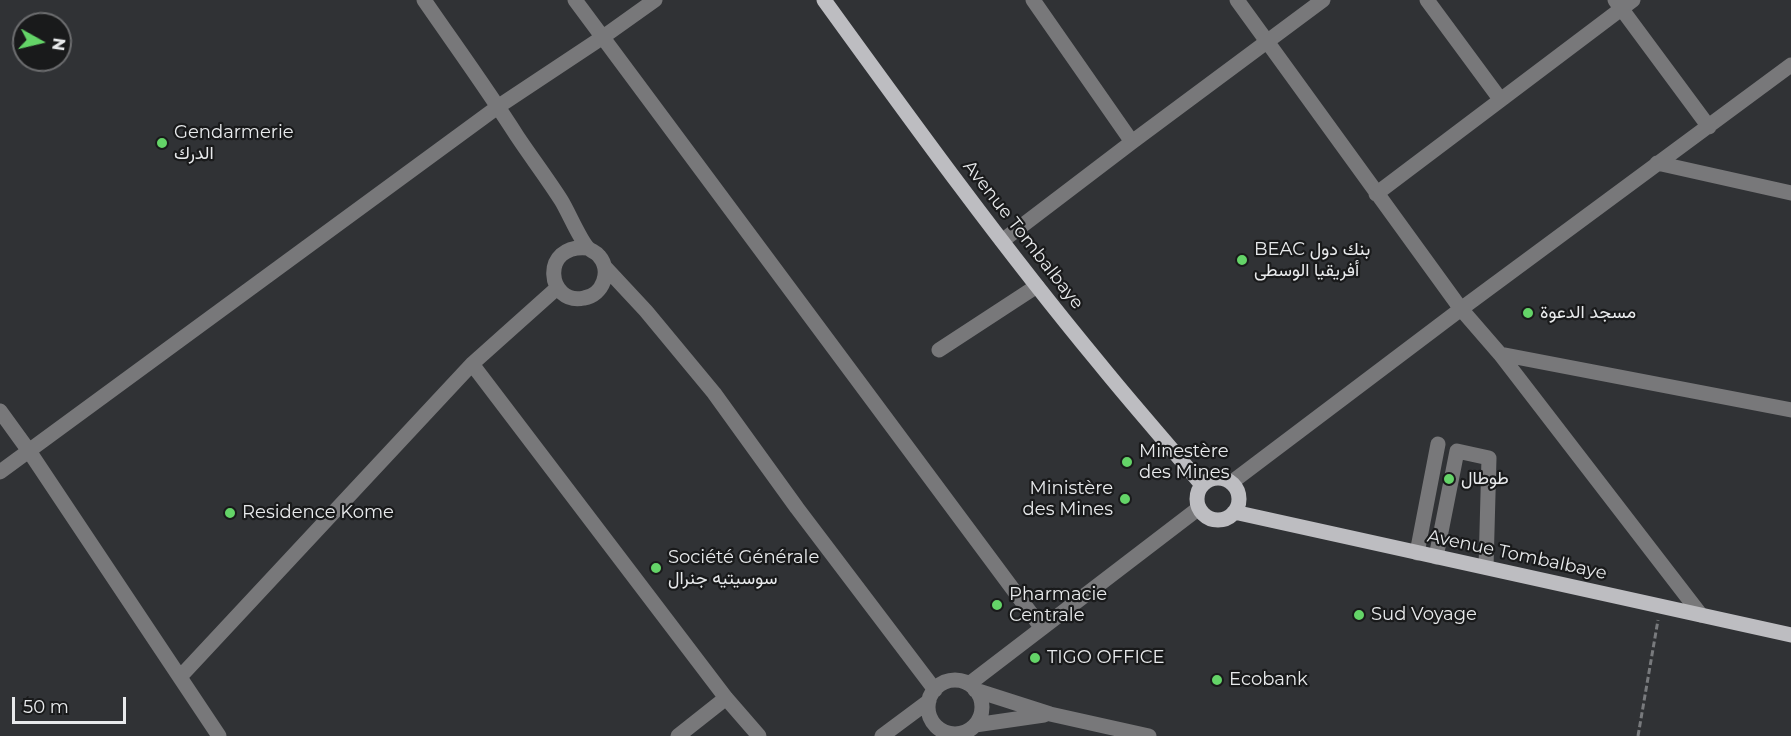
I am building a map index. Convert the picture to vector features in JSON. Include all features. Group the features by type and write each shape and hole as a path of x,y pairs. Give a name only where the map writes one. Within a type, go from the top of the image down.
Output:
{"main road":[{"name":"Avenue Tombalbaye","path":"824,0 936,155 1037,286 1098,363 1202,485"},
{"path":"1216,477 1232,482 1239,497 1239,505 1234,512 1223,519 1209,518 1199,508 1197,500 1202,485 1216,477"},
{"name":"Avenue Tombalbaye","path":"1234,512 1791,635"}],"street":[{"path":"424,0 499,106 561,200 588,248"},
{"path":"575,0 1041,627"},
{"path":"0,471 499,106 655,0"},
{"path":"1033,0 1132,142"},
{"path":"1237,0 1461,309 1500,354 1701,615"},
{"path":"1002,241 1323,0"},
{"path":"1426,0 1500,99"},
{"path":"1376,194 1623,3 1709,127"},
{"path":"1232,482 1791,65"},
{"path":"1657,163 1791,193"},
{"path":"605,267 603,283 587,298 571,298 557,288 553,272 556,260 564,251 576,247 588,248 599,255 605,267 646,310 714,393 932,695 928,712 933,723 941,730 952,734 1050,714"},
{"path":"939,350 1037,286"},
{"path":"180,677 472,364 557,288"},
{"path":"1500,354 1791,410"},
{"path":"472,364 726,698 759,736"},
{"path":"0,411 219,736"},
{"path":"1417,553 1438,444"},
{"path":"1436,557 1457,451 1489,458 1486,567"},
{"path":"1434,466 1453,470"},
{"path":"972,687 1041,627 1199,508"},
{"path":"1424,513 1444,517"},
{"path":"882,736 942,684 951,681 960,681 1050,714 1149,736"},
{"path":"966,731 981,711 981,704 972,687"},
{"path":"678,736 726,698"}],"path":[{"path":"1638,736 1660,606"}],"place":[{"name":"Gendarmerie الدرك","path":"162,143"},
{"name":"BEAC بنك دول أفريقيا الوسطى","path":"1242,260"},
{"name":"مسجد الدعوة","path":"1528,313"},
{"name":"Minestère des Mines","path":"1127,462"},
{"name":"طوطال","path":"1449,479"},
{"name":"Ministère des Mines","path":"1125,499"},
{"name":"Residence Kome","path":"230,513"},
{"name":"Société Générale سوسيتيه جنرال","path":"656,568"},
{"name":"Pharmacie Centrale","path":"997,605"},
{"name":"Sud Voyage","path":"1359,615"},
{"name":"TIGO OFFICE","path":"1035,658"},
{"name":"Ecobank","path":"1217,680"}]}
